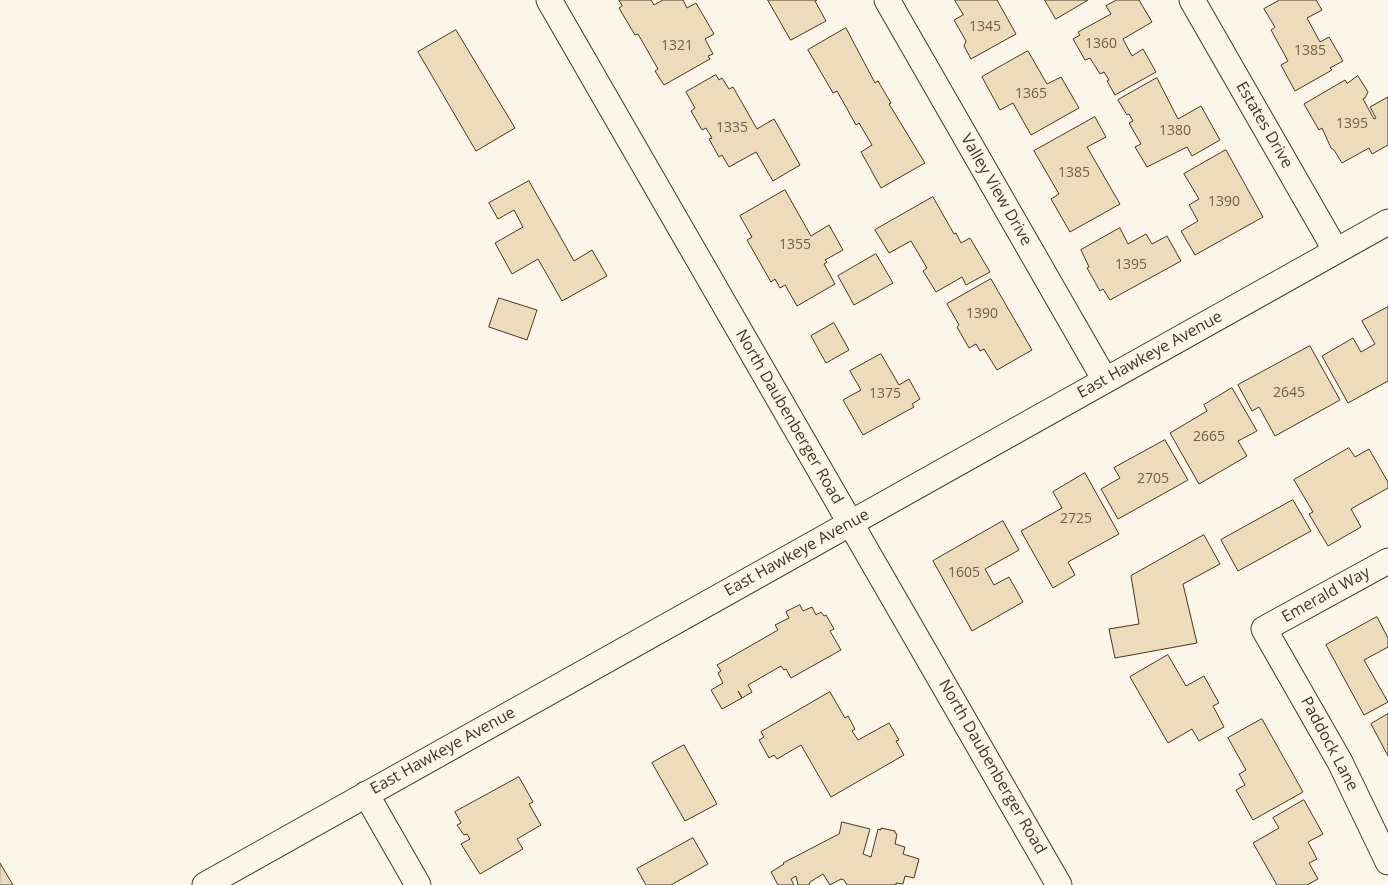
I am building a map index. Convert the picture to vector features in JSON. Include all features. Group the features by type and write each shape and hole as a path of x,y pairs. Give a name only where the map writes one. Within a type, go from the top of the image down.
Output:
{"street":[{"name":"North Daubenberger Road","path":"550,0 1059,885"},
{"name":"Valley View Drive","path":"887,0 1105,380"},
{"name":"Estates Drive","path":"1192,0 1336,251"},
{"name":"East Hawkeye Avenue","path":"205,885 1388,222"},
{"name":"Emerald Way","path":"1264,629 1388,562"},
{"name":"Paddock Lane","path":"1264,629 1340,762 1386,854"},
{"path":"366,794 418,885"}],"building":[{"path":"619,0 651,0 654,5 663,0 683,0 687,8 696,3 714,34 705,39 713,54 708,56 710,59 664,85 655,71 658,69 638,34 635,35 619,8 622,6"},
{"path":"768,0 817,0 815,1 826,21 791,40"},
{"path":"955,0 997,0 1016,34 971,59 964,46 966,41 954,20 963,15"},
{"path":"1045,0 1088,0 1056,19"},
{"path":"1117,0 1139,0 1152,22 1123,39 1132,56 1143,49 1156,72 1115,95 1104,72 1100,74 1090,58 1085,60 1073,39 1080,35 1078,32 1111,14 1106,6"},
{"path":"1280,0 1316,0 1322,10 1307,18 1320,42 1329,37 1343,61 1330,68 1332,70 1295,91 1281,65 1288,61 1271,30 1275,27 1264,9"},
{"path":"846,28 875,83 878,81 891,103 889,104 925,163 881,188 861,152 872,145 859,123 856,125 837,91 833,93 808,50"},
{"path":"456,30 515,128 476,151 418,52"},
{"path":"1028,51 1047,84 1061,77 1079,108 1031,135 1013,103 1000,110 982,77"},
{"path":"716,75 719,80 722,78 729,89 733,87 757,129 774,119 800,165 773,181 756,152 729,167 722,155 719,157 709,139 712,138 706,128 702,130 691,111 695,108 686,92"},
{"path":"1358,76 1368,92 1363,99 1374,119 1376,118 1370,107 1388,97 1388,145 1372,154 1369,148 1342,163 1331,148 1322,128 1319,130 1304,104 1345,80 1347,83"},
{"path":"1157,78 1178,119 1201,106 1220,140 1192,156 1187,147 1147,167 1135,147 1141,144 1129,123 1133,121 1118,100"},
{"path":"1095,117 1106,137 1087,147 1120,204 1070,232 1051,199 1059,194 1034,151"},
{"path":"1226,150 1263,217 1195,255 1181,231 1198,221 1189,205 1199,199 1184,174"},
{"path":"529,181 574,261 592,250 607,276 562,301 538,259 512,274 495,243 523,227 514,210 498,219 489,203"},
{"path":"785,190 811,236 829,225 843,250 825,260 827,262 824,264 835,284 797,306 785,285 780,288 775,279 771,282 747,240 752,237 740,216"},
{"path":"933,197 954,234 956,233 961,243 970,238 990,272 966,285 962,277 936,292 923,271 927,268 911,241 889,253 875,230"},
{"path":"1120,228 1128,244 1146,234 1152,244 1167,236 1181,261 1110,300 1103,289 1100,291 1087,268 1089,267 1081,250"},
{"path":"876,254 893,283 854,305 838,276"},
{"path":"991,279 1032,350 997,370 984,349 980,351 976,344 969,348 947,304"},
{"path":"499,298 537,310 527,340 489,327"},
{"path":"1388,307 1388,381 1348,403 1322,356 1353,338 1361,352 1375,344 1362,321"},
{"path":"834,323 849,350 826,363 811,336"},
{"path":"1310,346 1340,400 1275,436 1259,407 1252,411 1238,385"},
{"path":"881,354 899,385 909,379 920,399 912,404 914,407 863,435 843,400 861,390 850,371"},
{"path":"1232,388 1257,431 1238,441 1247,456 1199,484 1170,433 1207,411 1204,405"},
{"path":"1165,440 1188,480 1118,519 1101,489 1120,478 1114,468"},
{"path":"1349,448 1355,457 1369,449 1388,482 1388,488 1351,509 1361,527 1328,546 1309,514 1313,512 1294,480"},
{"path":"1085,473 1119,534 1068,562 1075,575 1053,588 1021,531 1062,508 1053,492"},
{"path":"1293,500 1311,531 1238,571 1221,540"},
{"path":"1003,521 1019,550 985,569 994,585 1009,577 1023,602 972,631 933,561"},
{"path":"1204,535 1220,564 1183,584 1197,643 1115,658 1109,629 1139,624 1131,576"},
{"path":"800,605 803,611 812,607 816,615 821,612 824,616 826,615 834,629 830,631 841,650 791,678 786,669 784,670 781,666 748,685 752,692 722,709 711,690 723,683 718,673 721,671 717,665 778,630 775,625 789,618 786,612"},
{"path":"1377,617 1388,638 1388,647 1364,660 1388,702 1364,715 1326,645"},
{"path":"1168,655 1186,686 1204,676 1219,703 1213,706 1224,727 1199,741 1192,729 1168,743 1130,677"},
{"path":"830,692 845,718 848,716 855,729 852,731 858,740 889,723 899,740 896,741 904,755 831,797 801,745 777,759 774,755 769,758 759,740 764,737 761,732"},
{"path":"1388,714 1388,756 1371,724"},
{"path":"1262,719 1303,792 1253,820 1236,790 1245,785 1239,774 1246,770 1228,738"},
{"path":"684,745 717,804 685,821 652,763"},
{"path":"519,777 533,802 529,804 541,825 517,839 523,849 480,874 461,844 470,839 467,834 464,835 457,825 461,823 455,812"},
{"path":"1304,800 1323,834 1308,842 1317,859 1309,863 1318,879 1307,885 1277,885 1253,843 1279,828 1273,818"},
{"path":"842,822 870,829 863,854 871,857 878,829 895,831 897,834 895,844 905,847 903,854 919,859 914,878 905,876 903,884 896,883 896,885 847,885 841,879 830,885 823,874 810,882 809,885 798,885 796,876 791,879 794,885 778,885 771,872 783,863 839,834"},
{"path":"693,838 708,864 671,885 646,885 637,869"},
{"path":"0,863 13,885 0,885"}]}
